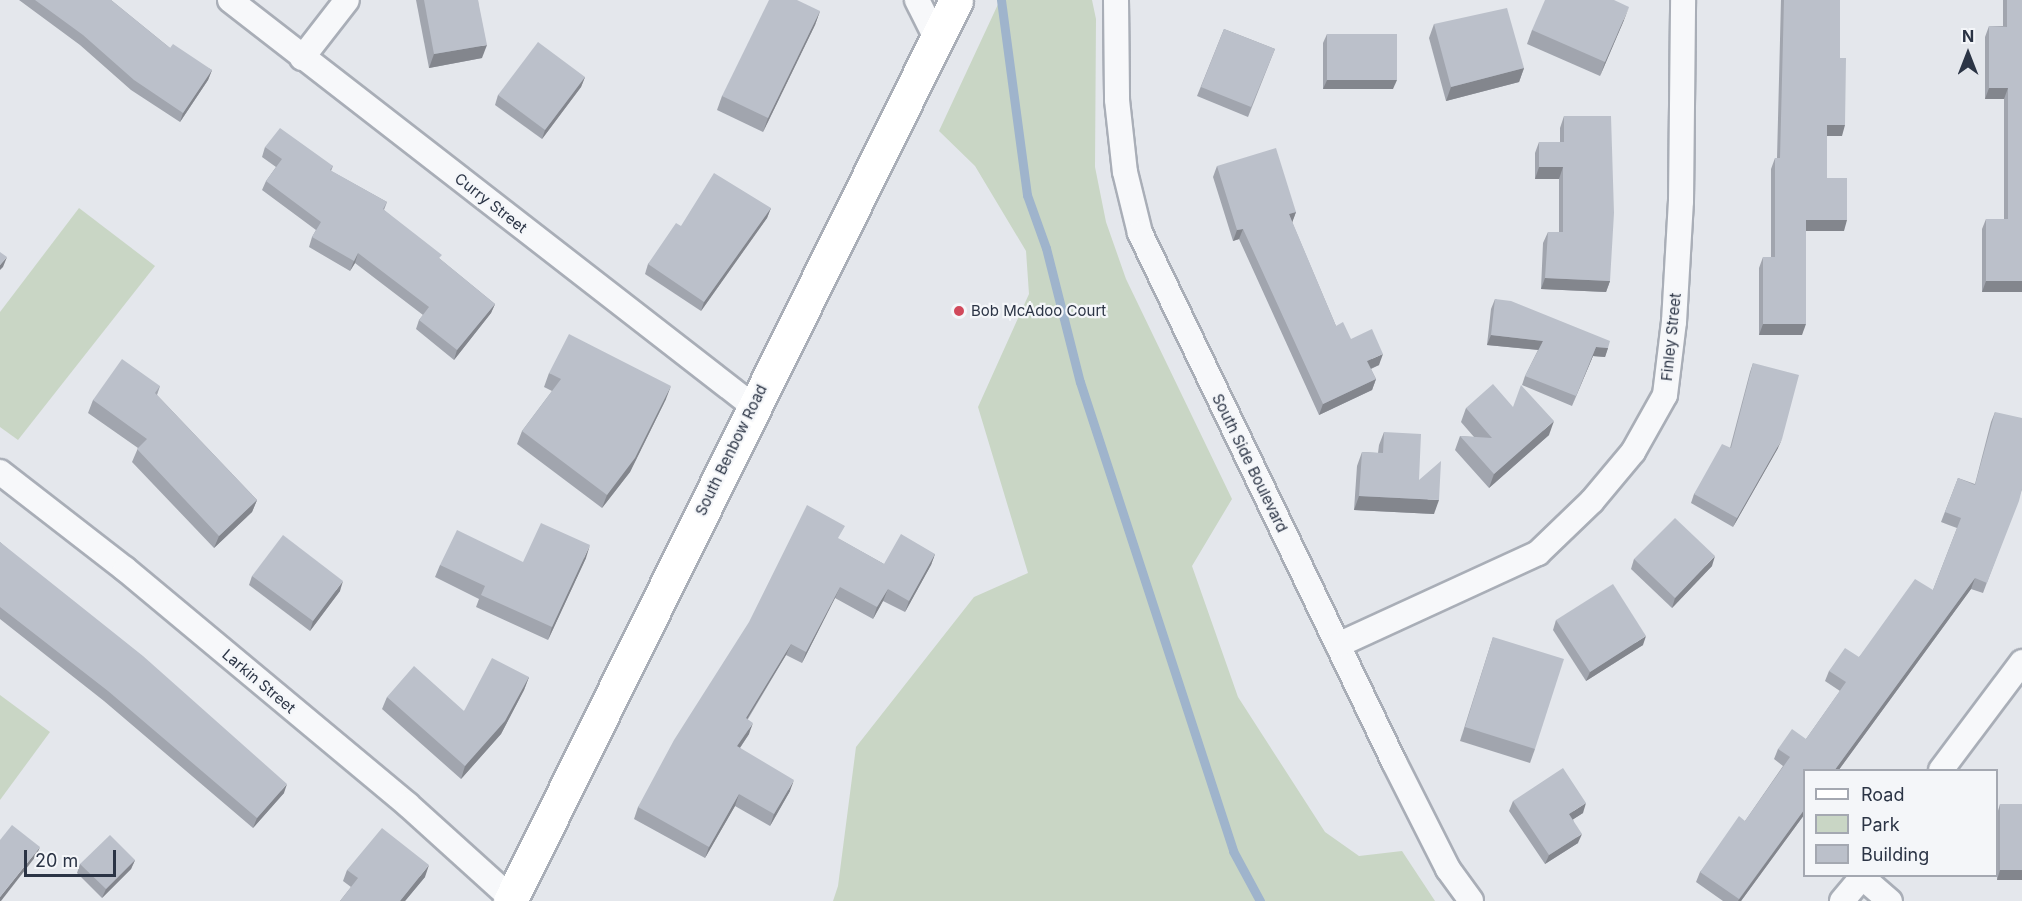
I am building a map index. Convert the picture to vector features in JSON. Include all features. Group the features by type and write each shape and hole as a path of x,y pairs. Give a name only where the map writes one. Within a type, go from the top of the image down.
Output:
{"main road":[{"name":"South Benbow Road","path":"510,900 956,0"}],"street":[{"name":"Curry Street","path":"230,0 753,406"},
{"path":"302,58 347,0"},
{"path":"917,0 937,39"},
{"name":"South Side Boulevard","path":"1116,0 1117,100 1125,172 1140,232 1448,869 1471,901"},
{"name":"Finley Street","path":"1338,645 1538,553 1592,501 1633,452 1665,394 1674,322 1681,201 1683,0"},
{"name":"Larkin Street","path":"0,472 125,569 390,790 510,900"},
{"path":"1942,769 2022,662"},
{"path":"1842,901 1861,877"},
{"path":"1863,877 1890,901"}],"green space":[{"path":"1000,0 1092,0 1096,19 1095,167 1106,222 1126,279 1232,499 1192,566 1238,697 1325,832 1359,856 1402,851 1435,901 833,901 838,886 856,747 974,597 1028,573 978,407 1029,294 1026,251 975,166 939,131"},
{"path":"79,208 155,266 18,440 0,427 0,312"},
{"path":"0,695 50,732 0,800"}],"building":[{"path":"35,0 111,0 170,48 173,44 212,70 183,113 134,80 83,35"},
{"path":"424,0 478,0 487,45 434,54"},
{"path":"769,0 797,0 820,11 768,118 722,96"},
{"path":"1545,0 1614,0 1629,7 1605,62 1532,30"},
{"path":"1784,0 1840,0 1840,58 1846,58 1845,125 1827,125 1827,178 1847,178 1847,220 1806,220 1806,324 1763,324 1763,257 1775,257 1775,158 1780,158"},
{"path":"2007,0 2022,0 2022,281 1986,281 1986,219 2008,219 2008,88 1989,88 1989,26 2007,27"},
{"path":"1507,8 1524,68 1451,87 1434,24"},
{"path":"1224,29 1275,49 1251,107 1201,87"},
{"path":"1327,34 1397,34 1397,80 1327,80"},
{"path":"538,42 585,77 545,130 498,95"},
{"path":"1564,116 1611,116 1614,213 1610,281 1545,278 1548,232 1563,232 1563,167 1539,167 1539,142 1564,142"},
{"path":"280,128 333,166 330,170 387,202 383,209 442,255 439,258 495,304 457,350 419,320 429,307 358,253 354,261 312,237 321,222 266,181 282,159 265,147"},
{"path":"1276,148 1296,212 1289,214 1336,326 1343,322 1351,339 1372,329 1383,354 1367,361 1376,379 1323,404 1243,229 1237,230 1217,166"},
{"path":"714,173 771,208 704,302 648,264 676,223 681,226"},
{"path":"0,252 7,257 0,265"},
{"path":"1495,299 1511,301 1610,341 1608,348 1596,347 1576,396 1525,376 1543,341 1491,335"},
{"path":"569,334 671,386 635,458 607,495 522,431 561,379 549,373"},
{"path":"122,359 160,386 155,393 257,500 219,536 137,449 147,439 93,400"},
{"path":"1753,363 1799,375 1782,439 1737,518 1694,494 1722,444 1731,448"},
{"path":"1493,384 1513,407 1521,385 1554,421 1494,474 1460,436 1492,438 1466,408"},
{"path":"1995,412 2022,418 2022,489 1987,583 1975,578 1835,769 1803,769 1803,811 1739,899 1700,872 1739,816 1745,821 1790,757 1778,749 1792,729 1806,739 1846,682 1829,671 1845,648 1859,657 1915,579 1933,590 1961,518 1945,512 1958,478 1975,485"},
{"path":"1384,432 1421,434 1419,480 1441,461 1439,500 1359,496 1362,452 1383,453"},
{"path":"807,505 845,526 838,538 884,564 901,534 935,554 909,601 888,589 877,607 840,587 806,652 791,644 746,718 753,723 737,746 794,780 774,814 739,794 709,847 638,807 674,740 749,622"},
{"path":"1675,518 1715,556 1675,598 1634,559"},
{"path":"541,523 590,545 552,627 481,595 485,586 440,565 457,530 523,562"},
{"path":"283,535 343,581 313,621 252,576"},
{"path":"0,542 143,656 287,784 257,818 108,691 0,607"},
{"path":"1613,584 1646,636 1590,672 1556,620"},
{"path":"1493,637 1564,659 1535,749 1465,727"},
{"path":"492,658 529,677 505,721 465,766 387,697 414,666 464,711"},
{"path":"1563,768 1586,803 1569,814 1582,834 1549,855 1513,801"},
{"path":"2000,804 2022,804 2022,870 2000,870"},
{"path":"12,825 40,847 0,897 0,840"},
{"path":"382,828 429,865 400,901 340,901 358,878 347,870"},
{"path":"110,835 135,860 106,889 80,864"}],"waterway":[{"path":"1001,0 1027,195 1046,248 1080,382 1233,851 1260,901"}],"place":[{"name":"Bob McAdoo Court","path":"959,311"}]}
